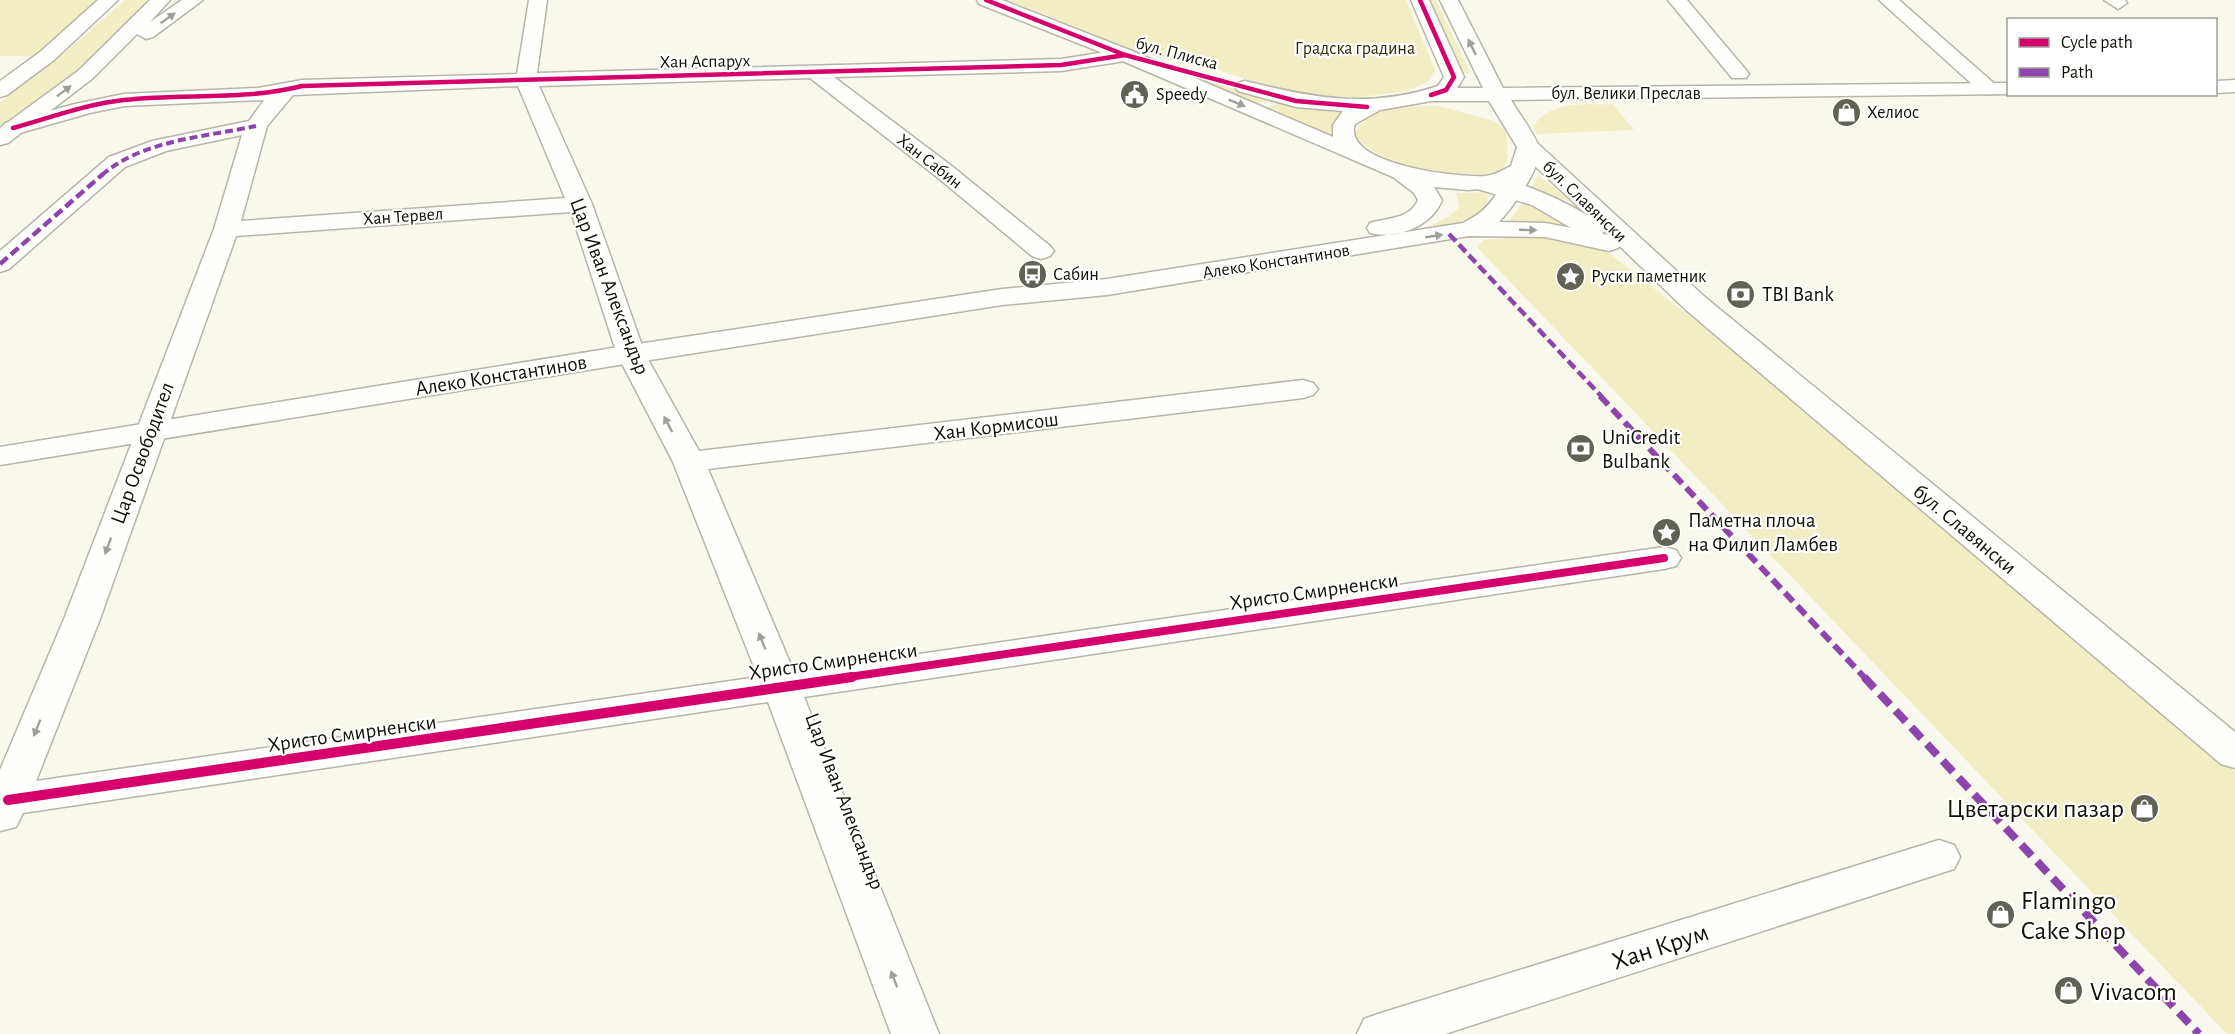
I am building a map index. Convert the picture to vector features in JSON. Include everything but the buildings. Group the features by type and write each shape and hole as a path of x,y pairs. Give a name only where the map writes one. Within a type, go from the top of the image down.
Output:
{"street":[{"path":"85,75 161,0"},
{"path":"7,133 85,75 194,0"},
{"name":"бул. Плиска","path":"986,0 1125,55 1363,158 1401,172"},
{"path":"1420,0 1454,77 1446,90 1431,95"},
{"path":"1449,0 1496,94 1520,153"},
{"path":"1677,0 1739,74"},
{"path":"1888,0 1999,90"},
{"path":"526,80 544,1"},
{"path":"0,91 47,56 109,3"},
{"name":"бул. Плиска","path":"1125,55 1296,101 1367,107"},
{"name":"Хан Аспарух","path":"7,133 84,109 126,100 285,92 302,86 817,74 1062,65 1125,55"},
{"name":"Хан Сабин","path":"817,74 945,172 1041,251"},
{"name":"Цар Иван Александър","path":"526,80 580,204 631,354 689,462 781,687 915,1034"},
{"path":"2217,87 2235,86"},
{"name":"бул. Велики Преслав","path":"1403,100 1431,95 1999,90"},
{"name":"Цар Освободител","path":"4,809 82,619 149,432 226,229 256,126 276,99 285,92"},
{"name":"бул. Велики Преслав","path":"1520,153 1526,119 1532,111 1563,102 1756,93"},
{"path":"1363,158 1345,142 1341,130 1345,121 1367,107 1403,100 1459,102 1495,112 1520,153"},
{"path":"0,264 117,162 133,154 160,146 256,126"},
{"name":"бул. Славянски","path":"1401,172 1439,181 1482,183 1520,153"},
{"name":"бул. Славянски","path":"1520,153 1558,206 1696,304"},
{"name":"бул. Славянски","path":"1520,153 1696,304 2235,754"},
{"name":"Алеко Константинов","path":"0,456 631,354 1002,297 1107,287 1469,229 1497,212 1520,153"},
{"name":"Алеко Константинов","path":"1002,297 1095,275 1401,225 1428,210 1430,200 1424,189 1401,172"},
{"name":"Хан Тервел","path":"226,229 580,204"},
{"path":"1469,229 1545,230 1609,243"},
{"name":"Хан Кормисош","path":"689,462 1303,389"},
{"name":"Христо Смирненски","path":"4,809 781,687 1664,558"},
{"name":"Хан Крум","path":"1381,1034 1939,857"}],"green space":[{"path":"0,0 109,0 47,56 0,56"},
{"path":"125,0 151,0 78,74 0,133 0,102 74,45"},
{"name":"Градска градина","path":"1007,0 1406,0 1435,70 1428,82 1406,91 1347,99 1308,98 1214,69 1154,56 1119,45"},
{"path":"1430,0 1436,0 1470,73 1463,73"},
{"path":"1186,75 1270,99 1255,105"},
{"path":"1282,102 1303,108 1344,111 1334,121 1334,136 1262,109"},
{"path":"1613,104 1634,130 1537,134 1533,126 1549,112 1559,108"},
{"path":"1439,106 1494,121 1506,131 1508,158 1502,170 1464,176 1424,172 1385,158 1368,148 1354,135 1361,124 1380,111 1390,108"},
{"path":"1538,175 1572,202 1530,190"},
{"path":"1489,192 1485,209 1464,222 1426,228 1448,217 1459,208 1456,193"},
{"path":"1525,199 1537,201 1567,227 1507,224"},
{"path":"1541,235 1601,247 1784,390 2235,772 2235,1034 2227,1034 1477,247 1484,240"}],"marked path":[{"path":"0,264 117,162 160,146 256,126"},
{"path":"1449,234 2199,1034"}],"cycle path":[{"path":"986,0 1125,55 1296,101 1367,107"},
{"path":"1420,0 1454,77 1446,90 1431,95"},
{"path":"13,128 110,102 146,98 258,95 302,86 1061,65 1125,55"},
{"path":"8,800 1664,558"}],"place":[{"name":"Speedy","path":"1135,94"},
{"name":"Хелиос","path":"1846,112"},
{"name":"Сабин","path":"1032,274"},
{"name":"Руски паметник","path":"1570,276"},
{"name":"TBI Bank","path":"1741,294"},
{"name":"UniCredit Bulbank","path":"1581,449"},
{"name":"Паметна плоча на Филип Ламбев","path":"1667,532"},
{"name":"Цветарски пазар","path":"2145,808"},
{"name":"Flamingo Cake Shop","path":"2000,915"},
{"name":"Vivacom","path":"2069,991"}]}
